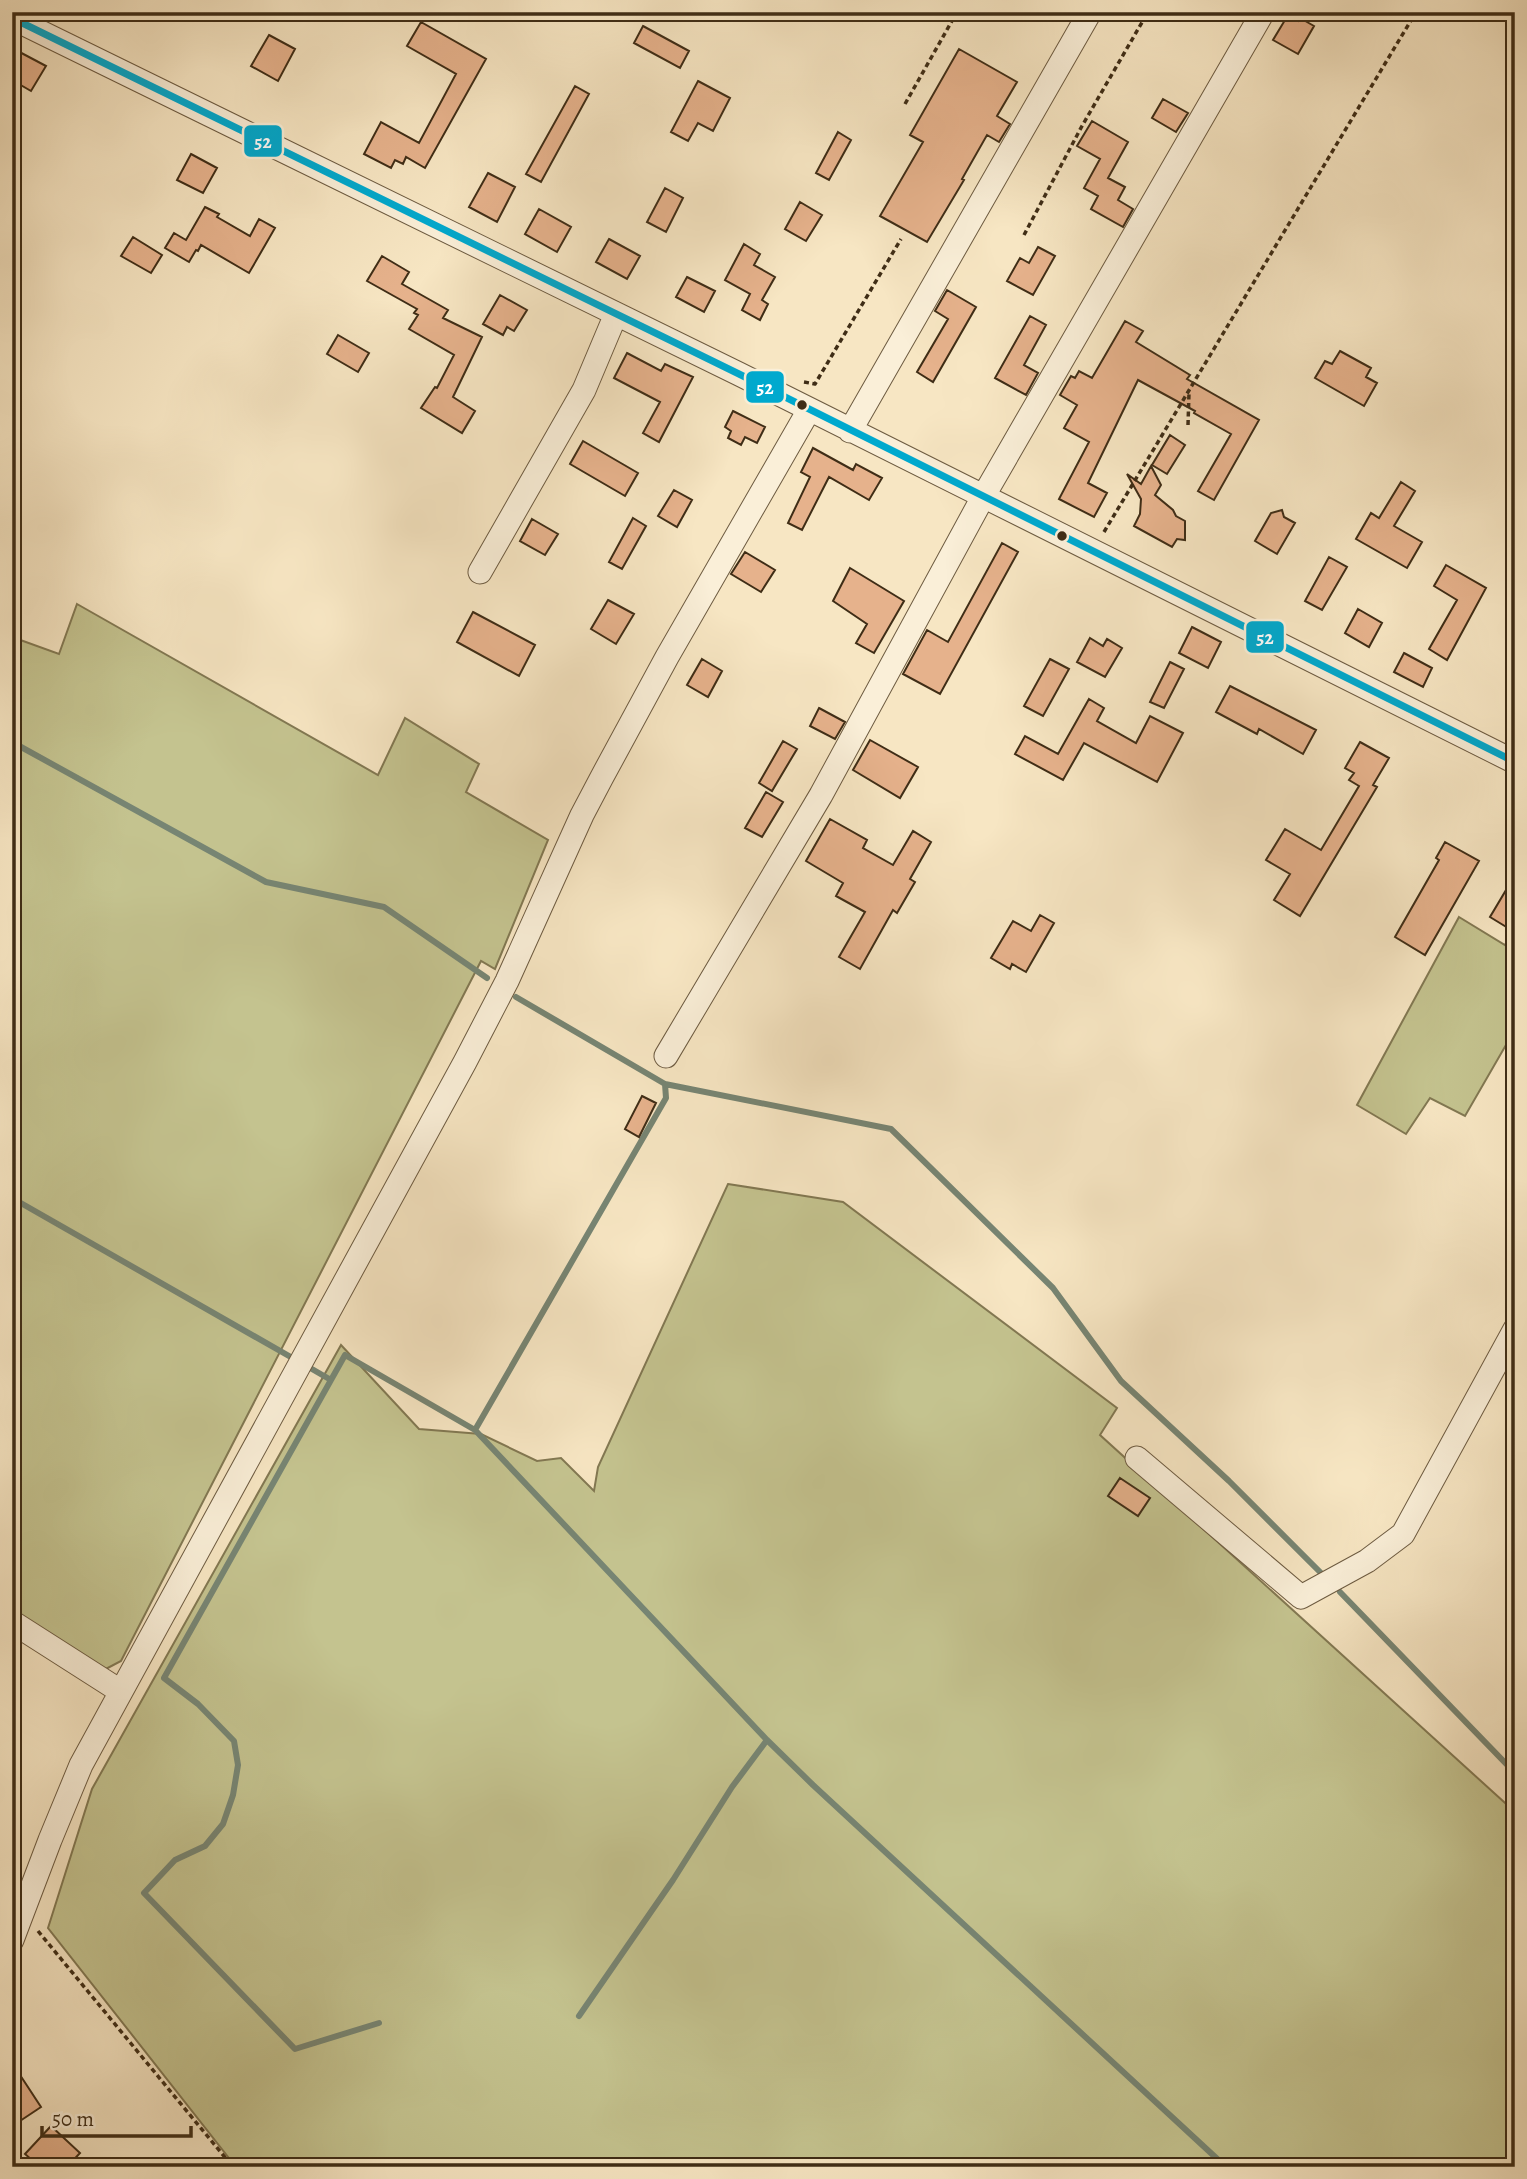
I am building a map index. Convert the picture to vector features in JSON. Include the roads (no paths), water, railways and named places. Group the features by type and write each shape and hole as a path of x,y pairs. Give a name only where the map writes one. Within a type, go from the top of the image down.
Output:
{"street":[{"path":"850,431 1090,12"},
{"path":"666,1056 821,795 983,497 1263,12"},
{"path":"12,18 616,314 1515,762"},
{"path":"481,572 584,390 616,314"},
{"path":"12,1941 81,1765 377,1225 507,981 602,777 667,657 809,410"},
{"path":"1137,1458 1301,1597 1367,1561 1403,1534 1515,1329"},
{"path":"12,1622 120,1691"}],"waterway":[{"path":"12,742 266,882 384,907 487,978"},
{"path":"516,997 665,1084"},
{"path":"475,1430 666,1098 665,1084 891,1129 1053,1288 1121,1381 1229,1481 1323,1575"},
{"path":"12,1198 296,1360"},
{"path":"379,2023 295,2049 144,1893 175,1860 205,1846 223,1824 233,1795 238,1765 234,1741 198,1704 164,1678 345,1355 475,1430 767,1740 1226,2167"},
{"path":"305,1365 331,1380"},
{"path":"1340,1592 1515,1773"},
{"path":"579,2016 673,1880 732,1787 767,1740"}]}
